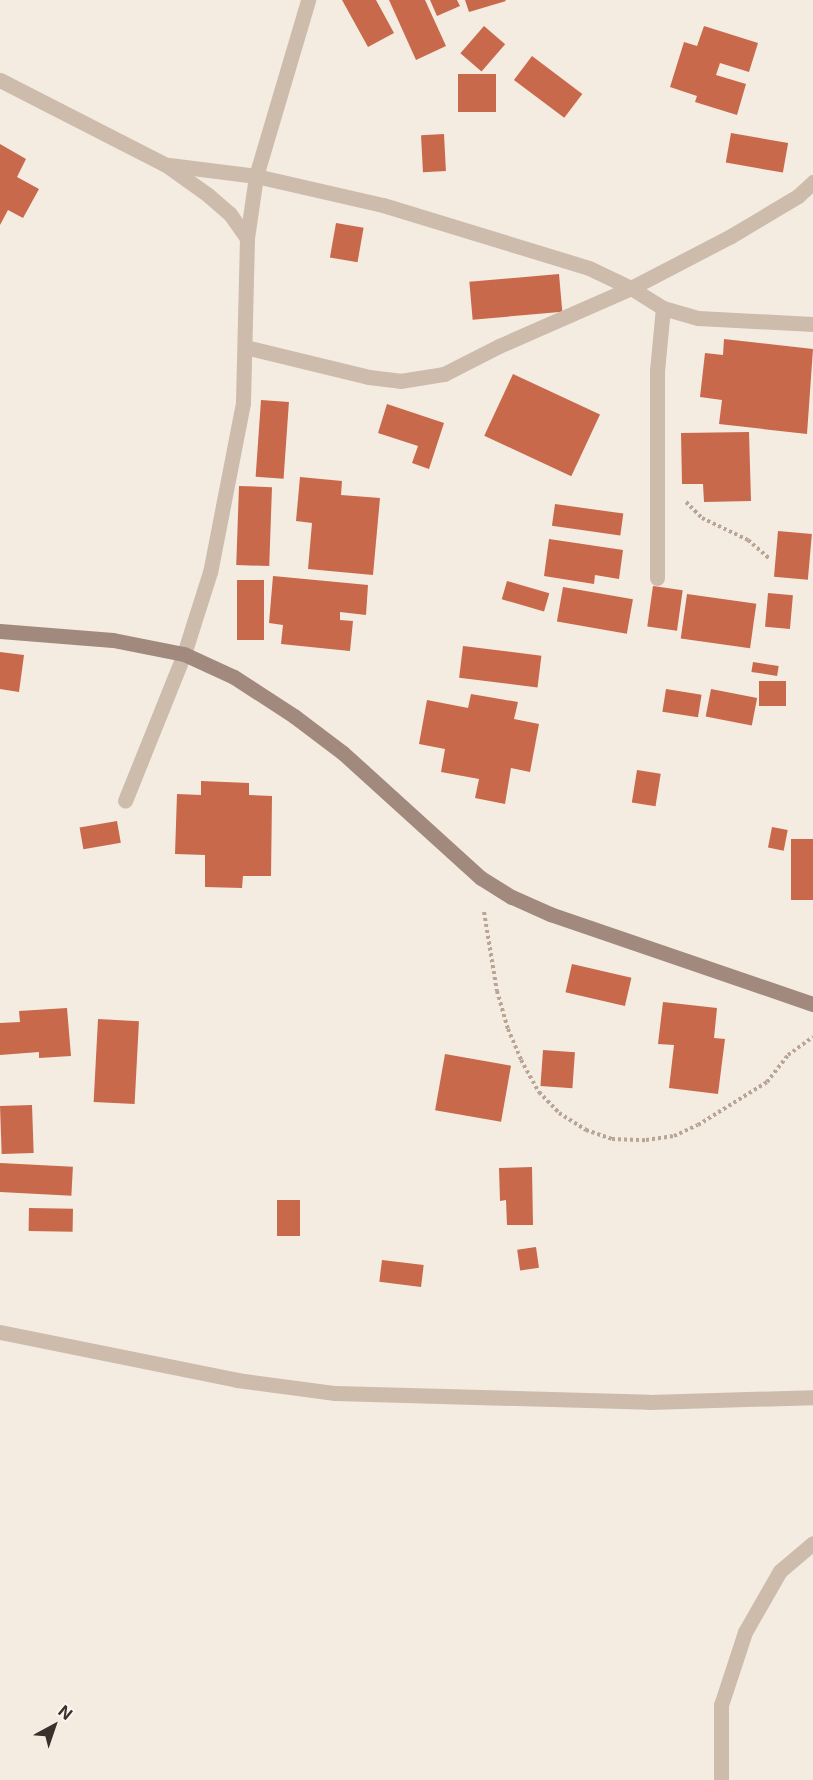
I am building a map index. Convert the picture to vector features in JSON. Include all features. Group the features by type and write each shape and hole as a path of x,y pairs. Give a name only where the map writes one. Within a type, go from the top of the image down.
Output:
{"street":[{"path":"125,801 184,654 210,572 243,403 247,238 256,176 308,0"},
{"path":"0,80 166,165 230,214 247,238"},
{"path":"166,165 256,176 406,211 562,258 631,288 663,308 698,318 813,324"},
{"path":"245,347 358,375 400,381 444,374 499,346 631,288 731,236 798,196 813,182"},
{"path":"657,578 657,371 663,308"},
{"path":"0,631 113,640 184,654 234,677 294,716 343,753 481,878 512,897 550,914 813,1004"},
{"path":"0,1332 237,1380 335,1393 649,1402 813,1398"},
{"path":"721,1780 721,1705 745,1632 780,1571 813,1544"}],"path":[{"path":"658,458 681,496 692,509 702,518 748,540 769,558"},
{"path":"481,878 490,958 508,1029 539,1092 559,1113 586,1130 612,1139 646,1140 682,1132 729,1107 766,1082 788,1055 813,1037"}],"building":[{"path":"342,0 376,0 394,33 368,47"},
{"path":"389,0 425,0 446,46 416,60"},
{"path":"430,0 457,0 460,6 437,16"},
{"path":"465,0 505,0 506,1 469,12"},
{"path":"484,26 505,44 482,72 460,53"},
{"path":"704,26 758,43 749,72 720,63 716,75 746,84 737,115 695,102 697,96 670,87 684,42 697,46"},
{"path":"532,56 582,94 564,118 514,80"},
{"path":"458,74 496,74 496,112 458,112"},
{"path":"731,133 788,143 783,173 726,163"},
{"path":"444,134 446,171 423,172 421,135"},
{"path":"0,144 26,159 17,177 39,189 23,218 8,210 0,225"},
{"path":"336,223 364,228 357,262 330,257"},
{"path":"559,274 562,312 473,320 469,282"},
{"path":"724,339 813,349 807,434 719,424 722,400 700,397 705,353 723,355"},
{"path":"513,374 600,415 571,476 484,436"},
{"path":"261,400 289,402 284,479 256,477"},
{"path":"387,404 444,423 429,469 412,463 418,446 378,433"},
{"path":"749,432 751,501 704,502 703,484 682,484 681,433"},
{"path":"300,477 342,481 341,495 380,498 373,575 308,569 312,523 296,521"},
{"path":"239,486 272,487 269,566 236,565"},
{"path":"555,504 623,514 620,535 552,526"},
{"path":"778,531 812,534 808,580 774,577"},
{"path":"549,539 623,550 619,579 595,575 594,584 544,576"},
{"path":"273,576 368,585 366,615 340,612 340,620 353,621 350,651 281,644 283,625 269,623"},
{"path":"237,580 264,580 264,640 237,640"},
{"path":"507,581 549,593 544,611 502,599"},
{"path":"653,586 683,590 677,631 647,627"},
{"path":"563,587 633,599 627,634 557,621"},
{"path":"768,593 793,595 790,629 765,627"},
{"path":"687,594 756,604 750,648 681,639"},
{"path":"463,646 541,656 538,687 459,678"},
{"path":"0,652 24,655 19,692 0,689"},
{"path":"753,662 779,666 777,676 751,672"},
{"path":"759,681 786,681 786,706 759,706"},
{"path":"666,689 702,695 698,717 662,712"},
{"path":"711,689 757,698 752,725 706,716"},
{"path":"471,694 518,702 514,719 539,724 530,772 511,768 505,804 475,798 479,779 441,772 445,749 419,744 427,700 468,708"},
{"path":"637,770 661,774 656,806 632,803"},
{"path":"201,781 249,783 249,795 272,796 271,876 243,876 242,888 205,887 205,855 175,854 177,794 201,795"},
{"path":"117,821 121,843 83,849 80,828"},
{"path":"772,827 788,830 784,851 768,848"},
{"path":"791,839 813,839 813,900 791,900"},
{"path":"572,964 631,978 625,1006 565,992"},
{"path":"663,1002 717,1008 714,1038 725,1039 718,1094 669,1088 674,1045 658,1044"},
{"path":"67,1008 71,1056 39,1058 39,1052 0,1055 0,1023 20,1022 19,1011"},
{"path":"98,1019 139,1021 135,1104 94,1102"},
{"path":"543,1050 575,1052 572,1088 540,1086"},
{"path":"445,1054 511,1066 501,1122 435,1110"},
{"path":"32,1105 34,1153 2,1154 0,1106"},
{"path":"0,1163 73,1167 71,1196 0,1192"},
{"path":"532,1167 533,1225 507,1225 506,1200 500,1201 499,1168"},
{"path":"277,1200 300,1200 300,1236 277,1236"},
{"path":"29,1208 73,1209 73,1232 29,1231"},
{"path":"536,1247 539,1268 520,1270 517,1250"},
{"path":"382,1260 424,1265 421,1287 379,1282"}]}
